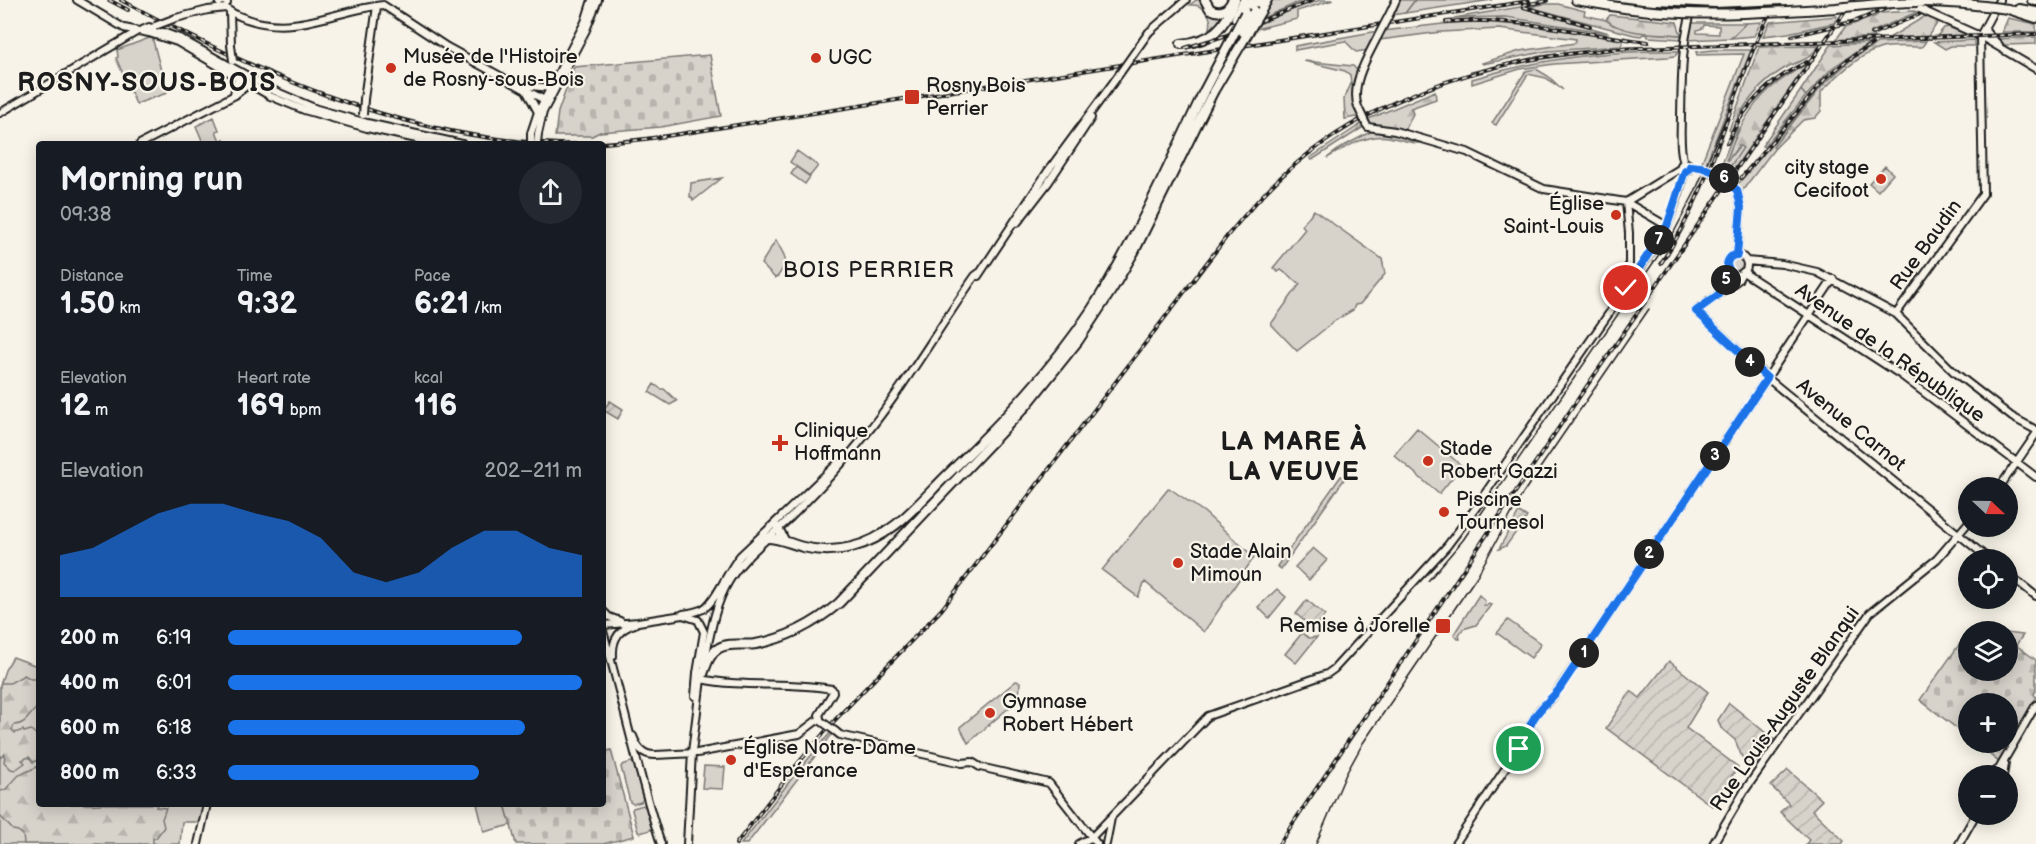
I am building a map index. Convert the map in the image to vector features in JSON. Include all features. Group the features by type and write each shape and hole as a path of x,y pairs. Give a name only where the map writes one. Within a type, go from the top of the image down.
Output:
{"highway":[{"path":"1205,0 1210,9 1218,12 1226,9 1234,0"},
{"path":"1181,44 1199,41 1216,32 1227,19 1234,0"},
{"path":"1209,92 1244,0"},
{"path":"699,676 711,656 724,646 772,641 790,635 825,614 847,595 1026,406 1078,342 1134,252 1252,0"},
{"path":"1258,10 1260,0"},
{"path":"767,538 784,540 816,550 835,550 868,543 897,525 1021,400 1072,337 1107,284 1209,92 1258,10 1267,0"},
{"path":"1576,0 1663,13 1703,15 1753,14 1922,2 1970,4 2036,12"},
{"path":"1656,0 1715,3 1782,0"},
{"path":"2008,9 2036,18"},
{"path":"778,528 784,540"}],"street":[{"path":"77,0 124,28 177,42 228,72 317,109 429,141"},
{"path":"0,113 138,31 217,4 222,10 228,8 234,0"},
{"path":"552,91 585,22 592,0"},
{"path":"532,141 538,112 546,102 586,30 598,0"},
{"path":"934,337 957,309 1055,160 1093,112 1149,32 1186,0"},
{"path":"1396,0 1357,85 1358,107 1368,127 1395,131 1462,151 1544,189 1626,202 1667,226"},
{"path":"1079,844 1092,837 1208,716 1327,674 1334,669 1457,535 1458,530 1487,493 1667,226 1685,167 1681,146 1682,59 1688,21 1695,0"},
{"path":"1903,0 1980,36 2036,69"},
{"path":"1980,36 1999,0"},
{"path":"228,8 258,22 289,26 381,4 447,47 546,102"},
{"path":"362,121 370,51 381,4"},
{"path":"228,8 234,65"},
{"path":"152,27 234,65 270,96 304,110 448,141"},
{"path":"1985,27 1991,38 2009,53"},
{"name":"Rue Baudin","path":"1896,314 1983,194 1980,36"},
{"path":"487,70 492,68 496,73 517,84 552,91"},
{"path":"228,72 234,94"},
{"path":"146,141 234,94 249,79"},
{"path":"234,94 249,79"},
{"path":"527,91 538,112"},
{"path":"536,141 534,134 546,102"},
{"path":"1626,202 1685,167 1701,167 1722,177 1737,190 1741,207 1737,255"},
{"path":"1626,202 1629,275 1632,279"},
{"path":"1718,295 1738,280 1743,272 1746,267 1743,257 1732,256 1727,266 1731,273 1737,275 1743,272"},
{"path":"1746,261 1782,264 1817,272 1896,314 1954,372 2012,417 2036,432 2006,477"},
{"name":"Avenue de la République","path":"1743,272 1901,375 2036,477"},
{"path":"699,676 722,594 740,565 812,496 865,436 979,273"},
{"path":"1718,295 1731,273"},
{"path":"1455,844 1526,739 1539,709 1560,688 1833,279"},
{"path":"957,309 969,285"},
{"name":"Avenue Carnot","path":"1718,295 1696,311 1767,378 1958,533"},
{"path":"606,623 638,622 683,615 698,611 708,605 730,568 752,543 852,450"},
{"name":"Rue Louis-Auguste Blanqui","path":"1713,844 1745,790 1870,613 1937,559 1958,535"},
{"name":"Avenue Carnot","path":"1963,537 1977,549"},
{"path":"752,543 761,538 767,538"},
{"path":"2018,582 2036,596"},
{"path":"606,614 613,619 638,622"},
{"path":"683,615 698,620 705,632 692,752 687,844"},
{"path":"617,678 613,644 620,631 638,622"},
{"path":"606,641 661,844"},
{"path":"699,676 826,692 819,715 821,721 835,731 856,734 962,763 972,762 980,767 1048,783 1097,844"},
{"path":"2003,765 2036,705"},
{"path":"2004,765 2036,712"},
{"path":"630,730 636,745 646,754 656,755 692,752 799,734 816,721 821,721"},
{"path":"678,753 693,743"},
{"path":"198,844 206,807"},
{"path":"1106,844 1111,817"},
{"path":"1957,844 1968,825"}],"green space":[{"path":"1196,0 1203,0 1229,11 1226,18 1208,35 1211,24 1208,14 1201,7 1190,5"},
{"path":"1272,0 1304,0 1258,20"},
{"path":"1320,0 1333,0 1297,11 1297,19 1256,29 1259,24"},
{"path":"1399,0 1415,0 1405,13 1391,15"},
{"path":"1415,0 1492,0 1405,13"},
{"path":"1558,4 1585,11 1584,15 1647,33 1681,35 1681,39 1634,35 1529,7"},
{"path":"1520,7 1609,33 1505,17 1454,18"},
{"path":"1917,12 1871,32 1874,37 1836,40 1845,27 1880,13"},
{"path":"1610,15 1677,22 1681,35 1632,31 1606,20"},
{"path":"1927,15 1939,21 1928,36 1889,38"},
{"path":"1837,16 1834,23 1763,36 1770,22"},
{"path":"2008,18 2036,24 2036,32 2002,32"},
{"path":"1481,22 1546,27 1623,42 1621,46 1548,51 1483,64 1520,51 1575,43 1576,39 1499,29 1441,32 1379,40 1383,31"},
{"path":"1761,22 1754,36 1731,38 1746,23"},
{"path":"1692,23 1746,23 1731,38 1687,40","holes":["1704,25 1719,26 1719,34 1697,33 1697,30 1703,28"]},
{"path":"1948,27 1968,35 1937,36"},
{"path":"1378,31 1368,50 1356,52 1345,41 1295,50 1295,46"},
{"path":"152,37 167,93 136,104 116,58 118,57 117,50"},
{"path":"2036,37 2036,44 2005,45 1998,39"},
{"path":"1974,40 1974,46 1951,46 1945,49 1934,42"},
{"path":"1926,41 1922,47 1879,49 1855,61 1821,92 1821,111 1815,118 1803,120 1775,148 1773,147 1823,85 1851,60 1877,43"},
{"path":"1869,43 1832,68 1806,96 1801,90 1831,45"},
{"path":"1819,46 1807,58 1776,74 1753,95 1731,131 1729,130 1759,47"},
{"path":"1751,50 1705,166 1701,164 1744,54 1697,55 1696,52"},
{"path":"1602,51 1527,61 1472,74 1471,72 1540,56"},
{"path":"1679,51 1675,56 1668,57 1554,64 1520,69 1472,84 1472,79 1548,61 1627,52"},
{"path":"710,55 721,116 661,127 600,132 592,136 555,136 558,112 574,67"},
{"path":"1304,61 1353,66 1358,71 1355,86 1351,84 1350,75 1345,71"},
{"path":"1807,64 1729,176 1726,173 1743,148 1739,145 1728,160 1733,142 1756,103 1778,82"},
{"path":"1536,69 1548,76 1563,90 1546,78 1528,74 1496,125 1492,123 1526,71"},
{"path":"1351,84 1355,86 1353,102 1361,116 1345,119 1344,99"},
{"path":"1823,85 1774,146 1775,148 1742,191 1737,185"},
{"path":"1801,90 1806,96 1764,147 1762,146"},
{"path":"1435,91 1436,99 1411,108 1413,114 1404,130 1379,126 1366,120"},
{"path":"214,117 220,141 200,141 196,126"},
{"path":"1364,122 1362,128 1312,160 1310,158"},
{"path":"1739,126 1727,159 1740,145 1743,149 1726,173 1728,178 1719,171 1733,135"},
{"path":"1372,131 1393,132 1421,143 1389,137 1372,137 1356,142 1327,158 1342,147"},
{"path":"797,151 818,166 810,176 790,162"},
{"name":"city stage Cecifoot","path":"1885,166 1893,174 1878,191 1869,183"},
{"path":"796,167 810,177 805,184 791,174"},
{"path":"722,178 693,201 690,197 691,183"},
{"path":"1314,210 1382,259 1385,274 1360,304 1355,305 1353,310 1336,320 1297,351 1271,324 1300,284 1281,270 1278,272 1273,268 1305,229 1302,225"},
{"path":"776,240 786,264 775,278 761,264"},
{"path":"1736,257 1741,259 1743,264 1741,269 1736,271 1731,269 1729,264 1731,259"},
{"path":"654,384 664,389 677,401 670,405 649,392"},
{"path":"610,401 623,409 618,419 606,412 606,406"},
{"name":"Stade Robert Gazzi","path":"1417,428 1462,466 1439,494 1394,455"},
{"path":"1341,476 1345,478 1281,569 1277,566"},
{"name":"Stade Alain Mimoun","path":"1169,488 1204,512 1254,557 1204,632 1145,582 1138,597 1102,570"},
{"path":"1519,512 1527,517 1506,546 1499,549"},
{"path":"1313,548 1327,560 1309,580 1295,567"},
{"path":"1277,589 1286,597 1269,618 1258,607"},
{"path":"1479,595 1485,601 1484,605 1491,605 1476,625 1463,629 1458,639 1454,634"},
{"path":"1307,600 1325,615 1314,629 1296,614"},
{"path":"1508,620 1541,644 1531,658 1497,633"},
{"path":"1302,633 1309,638 1317,637 1296,663 1285,654"},
{"path":"1958,646 1958,681 2018,681 2018,646 2036,660 2036,691 2034,694 2036,698 2018,729 2018,693 1958,693 1958,729 1920,700"},
{"path":"13,657 36,666 36,807 203,807 200,822 182,822 180,844 0,844 0,685"},
{"path":"1669,661 1708,692 1686,728 1738,767 1712,806 1606,728 1631,691 1640,698"},
{"path":"24,675 36,679 36,709 25,721 14,725 12,730 15,733 31,730 36,734 36,761 33,762 29,757 22,760 25,763 15,770 4,762 5,754 0,758 0,685 10,683"},
{"name":"Gymnase Robert Hébert","path":"1016,681 1020,682 1019,699 968,743 960,727"},
{"path":"1729,703 1777,742 1758,769 1742,757 1735,740 1721,728 1718,720"},
{"path":"831,732 833,733 747,844 741,844 793,777"},
{"path":"611,750 634,836 603,844 516,844 506,807 606,807 606,751"},
{"path":"1988,753 2004,753 1999,762"},
{"path":"631,762 634,764 643,799 633,804 630,802 621,767"},
{"path":"704,766 725,767 723,789 702,788"},
{"path":"36,767 36,807 166,808 162,819 164,827 156,838 153,838 153,843 157,844 24,844 23,835 13,830 0,816 0,791 5,790 19,775"},
{"path":"1788,770 1822,800 1812,810 1844,841 1842,844 1806,844 1809,840 1780,812 1789,804 1771,786"},
{"path":"643,805 652,828 640,833 632,810"},
{"path":"478,807 506,807 511,825 484,832"}],"tram line":[{"path":"1428,581 1463,540 1673,234 1695,192 1741,81"},
{"path":"1316,844 1346,774 1363,743 1477,576 1523,493 1649,309"}],"railway":[{"path":"109,0 128,10"},
{"path":"121,0 225,53 332,98 444,130 524,141"},
{"path":"1185,48 1224,36 1313,0"},
{"path":"1661,263 1696,200 1760,32 1776,0"},
{"path":"1279,844 1580,396 1853,0"},
{"path":"1792,36 1856,21 1907,0"},
{"path":"1872,34 1918,15 1943,0"},
{"path":"606,142 659,137 1529,1"},
{"path":"1523,5 1547,1"},
{"path":"1524,7 1590,26"},
{"path":"1446,22 1497,21 1648,42"},
{"path":"736,844 795,767 835,720 942,609 1244,216 1287,171 1324,142 1352,124 1414,94 1446,82 1513,63 1563,54 1613,49 2036,34"},
{"path":"1741,178 1825,79 1846,61 1872,44"},
{"path":"1727,143 1741,117 1759,95 1781,77 1807,62"}],"place":[{"name":"UGC","path":"816,58"},
{"name":"Musée de l'Histoire de Rosny-sous-Bois","path":"391,68"},
{"name":"Rosny Bois Perrier","path":"912,97"},
{"name":"city stage Cecifoot","path":"1881,179"},
{"name":"Église Saint-Louis","path":"1616,215"},
{"name":"Clinique Hoffmann","path":"780,443"},
{"name":"Stade Robert Gazzi","path":"1428,461"},
{"name":"Piscine Tournesol","path":"1444,512"},
{"name":"Stade Alain Mimoun","path":"1178,563"},
{"name":"Remise à Jorelle","path":"1443,626"},
{"name":"Gymnase Robert Hébert","path":"990,713"},
{"name":"Église Notre-Dame d'Espérance","path":"731,760"}],"district":[{"name":"ROSNY-SOUS-BOIS","path":"147,83"},
{"name":"BOIS PERRIER","path":"869,270"},
{"name":"LA MARE À LA VEUVE","path":"1294,457"}],"route":[{"path":"1519,749 1539,709 1560,688 1767,378 1696,311 1718,295 1731,273 1727,268 1728,260 1737,255 1740,198 1737,190 1722,177 1701,167 1690,166 1685,171 1663,234 1626,288"}]}
